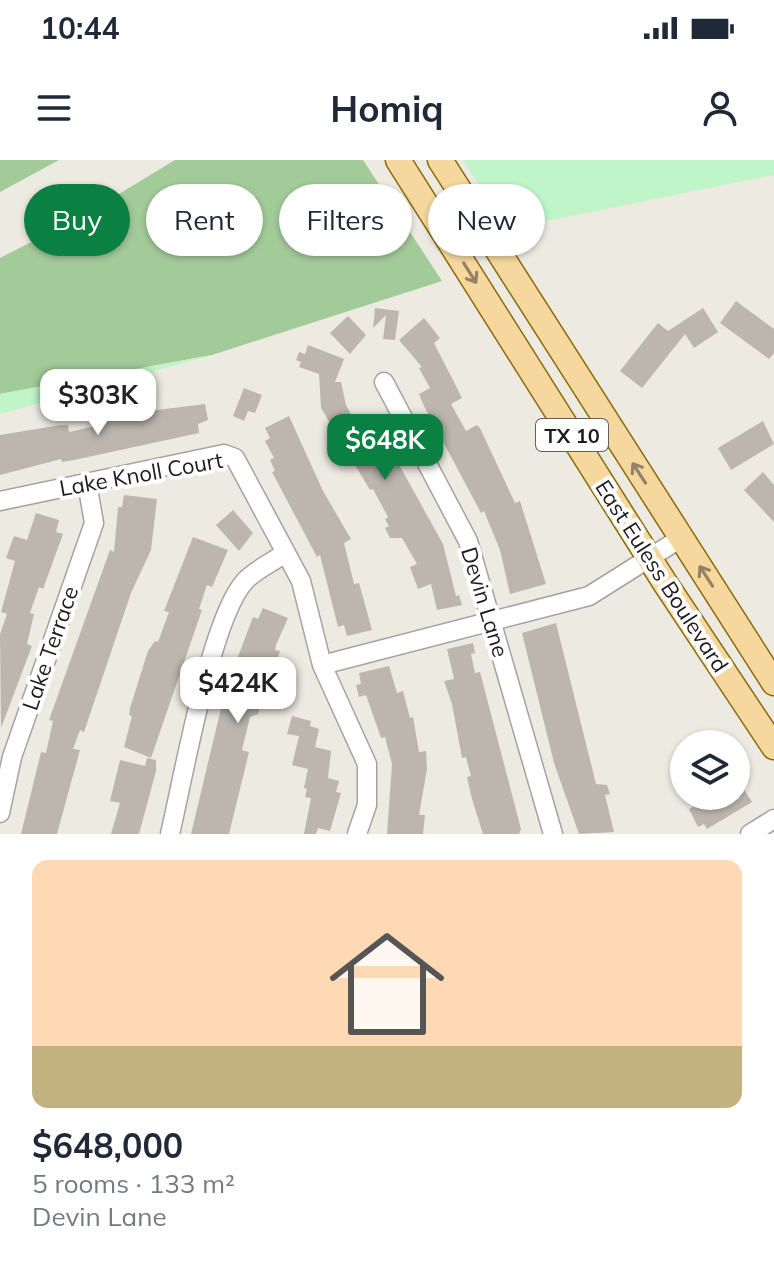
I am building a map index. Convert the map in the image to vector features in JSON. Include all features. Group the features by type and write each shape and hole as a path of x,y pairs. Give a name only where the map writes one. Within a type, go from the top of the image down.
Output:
{"main road":[{"name":"East Euless Boulevard","path":"398,160 650,559 774,747"},
{"name":"East Euless Boulevard","path":"440,160 774,683"}],"street":[{"name":"Devin Lane","path":"384,382 468,541 493,621 539,797 553,834"},
{"name":"Lake Knoll Court","path":"0,501 224,454 235,458 285,553"},
{"name":"Lake Terrace","path":"0,813 12,757 94,523 87,483"},
{"path":"322,665 589,596 681,538"},
{"path":"170,834 199,709 224,622 245,581 285,553 301,581 322,665 367,764 367,805 357,834"},
{"path":"750,834 774,819"}],"green space":[{"path":"0,160 59,160 0,192"},
{"path":"175,160 363,160 379,184 279,184 279,256 412,256 412,235 442,281 212,355 0,394 0,258 24,246 24,256 130,256 130,187"},
{"path":"463,160 774,160 774,175 545,221 545,184 478,184"},
{"path":"212,355 0,414 0,394"}],"building":[{"path":"736,301 774,329 774,353 769,359 720,323"},
{"path":"375,308 399,311 395,340 383,339 386,315 373,328"},
{"path":"703,308 718,332 694,348 685,334 642,388 620,371 658,323 668,331"},
{"path":"348,316 366,335 350,354 330,333"},
{"path":"424,318 440,338 434,343 462,398 451,404 466,431 477,425 480,428 515,503 520,501 546,584 510,594 500,550 484,511 481,513 419,394 430,388 419,368 422,367 399,340"},
{"path":"308,345 344,359 335,382 341,382 346,405 363,437 377,429 389,454 392,452 443,544 456,596 459,595 462,605 437,610 431,584 418,589 410,567 417,564 402,538 390,538 385,528 389,526 385,519 388,517 321,408 319,374 299,367 301,362 296,360 299,352 305,354"},
{"path":"244,388 262,395 255,413 248,411 244,421 233,416"},
{"path":"205,404 208,420 198,424 199,433 74,460 62,462 61,459 0,475 0,435 61,425 68,425 69,432 100,425 98,417 148,407 149,411"},
{"path":"289,416 323,491 351,539 344,543 354,584 359,583 372,630 347,636 344,625 338,627 320,555 317,557 272,472 275,471 270,460 274,458 265,441 270,438 265,428"},
{"path":"763,421 774,444 731,470 718,448"},
{"path":"763,472 774,485 774,522 744,490"},
{"path":"124,495 157,499 151,550 131,593 84,732 80,730 73,749 80,750 57,834 21,834 41,752 46,753 53,721 49,720 110,550 114,552 118,507 122,507"},
{"path":"233,510 253,533 239,551 216,525"},
{"path":"36,513 59,520 56,532 63,534 43,589 39,587 30,613 34,614 27,644 32,646 1,728 0,634 7,614 1,612 15,561 6,558 14,536 27,540"},
{"path":"193,537 228,550 212,587 207,585 199,609 202,610 151,758 124,747 132,716 129,715 130,708 148,651 155,641 158,642 169,612 164,611"},
{"path":"263,608 288,618 276,645 275,650 280,651 258,714 250,717 242,750 249,752 229,834 191,834 223,700 228,701 229,681 253,617 258,619"},
{"path":"556,623 596,784 607,785 610,794 605,795 614,832 579,834 554,763 522,633"},
{"path":"473,643 475,653 471,654 475,673 480,672 521,829 519,834 483,834 467,777 471,776 466,757 462,758 452,704 444,681 454,679 447,649"},
{"path":"389,666 397,693 403,691 410,718 413,717 419,752 426,751 427,769 419,815 425,815 423,834 387,834 392,764 385,737 381,738 366,695 359,697 356,685 361,684 359,673"},
{"path":"292,716 311,721 310,726 319,729 315,747 331,751 328,778 339,781 336,792 341,793 330,831 318,828 316,834 304,834 311,798 305,797 307,789 304,788 308,769 292,765 299,736 287,734"},
{"path":"147,758 156,760 156,771 139,834 111,834 120,803 110,801 120,760 145,766"},
{"path":"690,810 739,810 707,829 704,824 698,827"}]}
